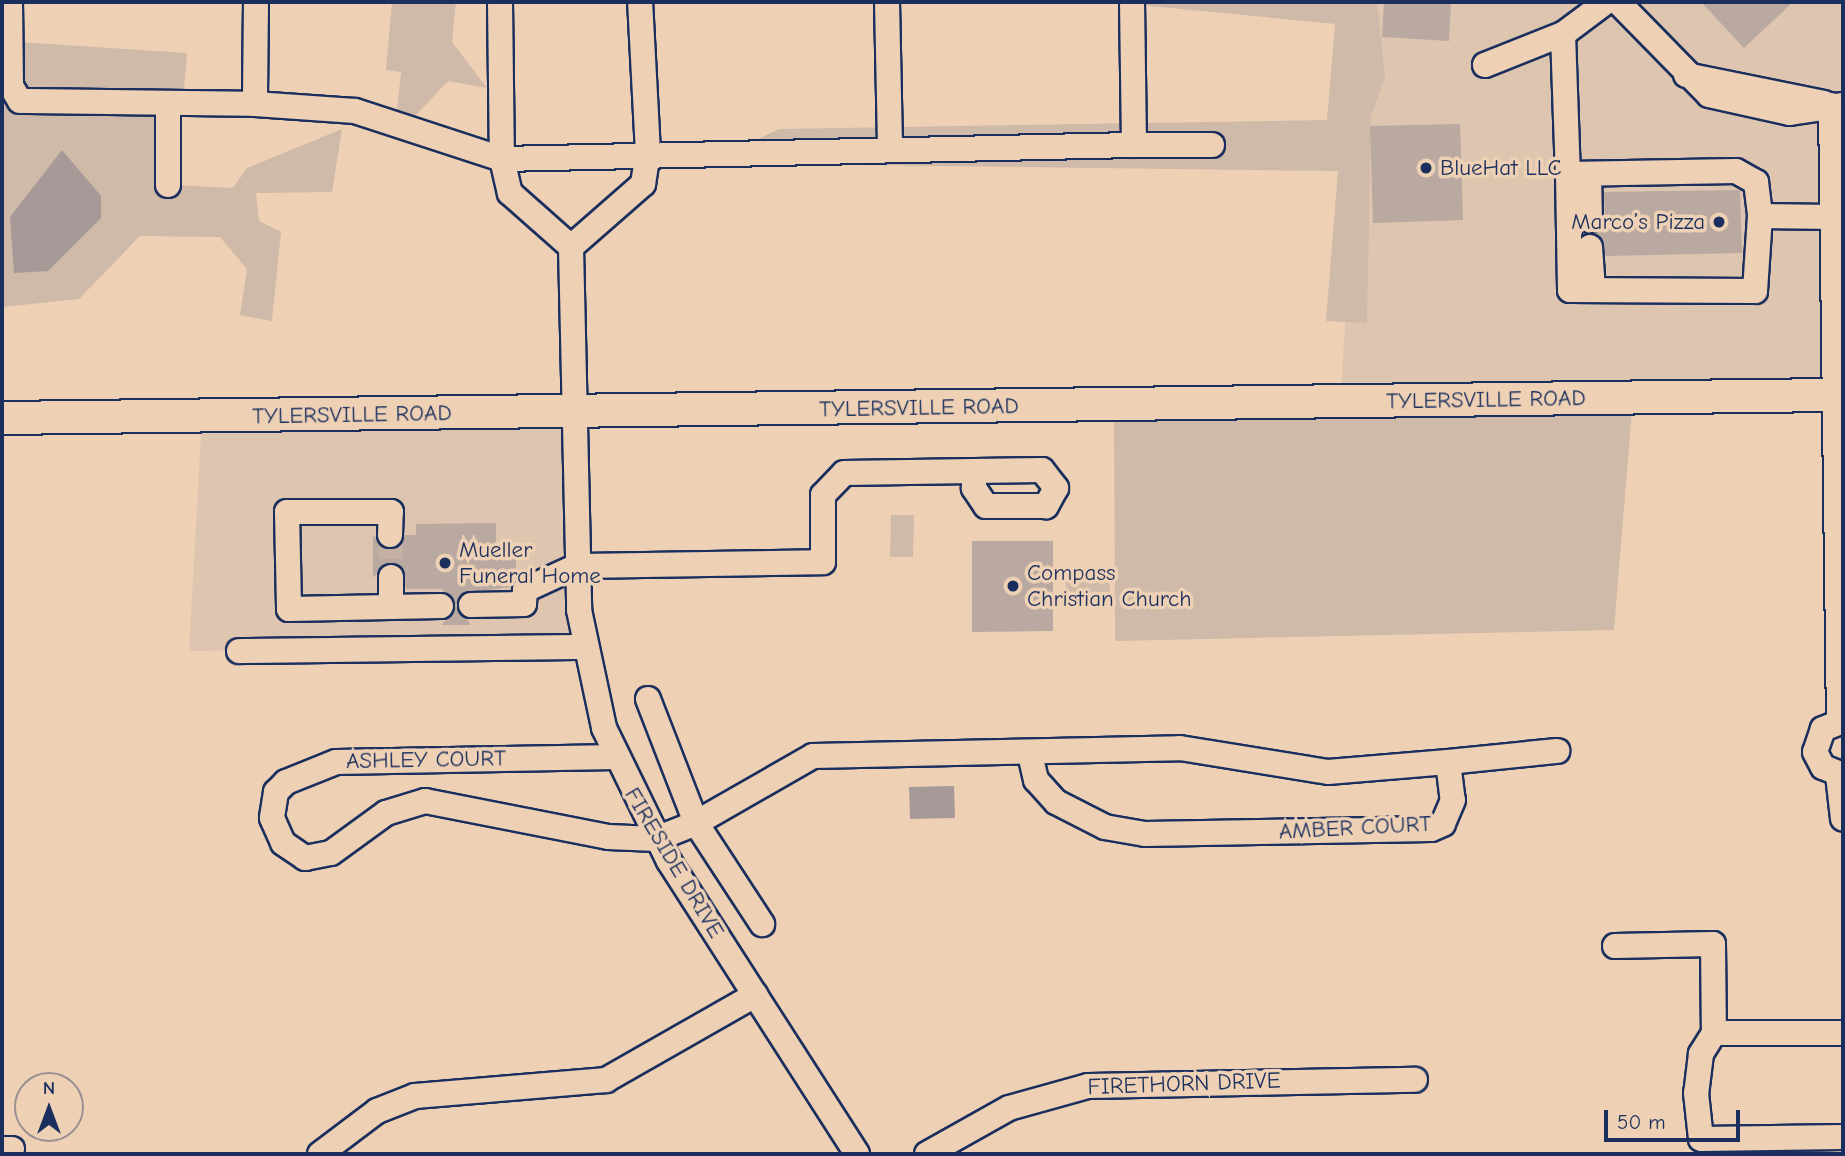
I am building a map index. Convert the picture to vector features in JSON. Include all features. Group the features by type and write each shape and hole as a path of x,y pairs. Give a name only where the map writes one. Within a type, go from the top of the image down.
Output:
{"main road":[{"name":"TYLERSVILLE ROAD","path":"2,418 573,413 1841,393"}],"street":[{"path":"10,2 11,86 20,101 255,104 355,111 502,159 890,148 1212,145"},
{"path":"255,104 256,2"},
{"path":"500,2 502,159 510,193 570,247 630,200 643,184 648,153 640,2"},
{"path":"887,2 890,148"},
{"path":"1132,2 1133,145"},
{"path":"1485,65 1563,34 1606,2"},
{"path":"1618,2 1686,75 1709,95 1754,110 1790,113 1837,105 1841,393 1841,721 1823,729 1816,744 1818,760 1841,775 1843,819"},
{"path":"1563,34 1578,174 1590,220"},
{"path":"168,103 168,184"},
{"path":"1736,171 1756,182 1760,216 1755,291 1570,290 1578,174 1736,171"},
{"path":"1760,216 1837,224"},
{"name":"FIRESIDE DRIVE","path":"570,247 577,566 585,647 616,757 656,839 857,1154"},
{"path":"1590,247 1593,290"},
{"path":"471,605 524,604 525,590 577,566 824,562 823,495 844,472 974,471"},
{"path":"390,535 391,512 286,512 289,609 441,606"},
{"path":"391,578 391,607"},
{"path":"239,651 585,647"},
{"path":"648,699 696,823 762,924"},
{"path":"656,839 696,823 813,756 1030,754 1180,748 1328,772 1557,751"},
{"name":"AMBER COURT","path":"1030,754 1036,780 1056,802 1105,827 1145,834 1431,829 1452,813 1448,762"},
{"name":"ASHLEY COURT","path":"616,757 336,762 286,782 276,792 272,818 283,842 305,858 331,853 386,813 425,801 608,837 656,839"},
{"path":"1615,946 1713,944 1714,1033 1701,1054 1696,1093 1701,1139 1843,1137"},
{"path":"320,1154 377,1111 415,1096 606,1080 755,995"},
{"path":"1714,1033 1843,1033"},
{"name":"FIRETHORN DRIVE","path":"927,1154 1009,1108 1088,1086 1415,1080"}],"shaded area":[{"path":"392,2 456,2 452,42 487,88 448,81 415,116 397,110 401,72 386,70"},
{"path":"1109,2 1377,2 1385,77 1371,116 1367,323 1326,321 1338,171 781,164 746,145 779,129 1327,120 1335,24"},
{"path":"1366,2 1843,2 1843,390 1340,404"},
{"path":"2,41 187,53 176,185 233,188 247,168 342,129 332,192 256,193 259,221 281,232 272,321 240,315 247,269 220,237 140,236 79,299 2,307"},
{"path":"62,150 101,196 101,218 48,271 14,273 10,217"},
{"path":"1633,397 1614,630 1115,641 1114,406"},
{"path":"573,413 585,647 189,651 202,417"},
{"path":"891,515 914,515 913,557 890,557"},
{"path":"1109,566 1110,593 1066,595 1065,568"},
{"path":"954,786 955,818 910,819 909,787"}],"building":[{"path":"1384,2 1451,2 1449,41 1382,37"},
{"path":"1701,2 1793,2 1744,48"},
{"path":"1460,124 1463,220 1373,223 1370,126"},
{"path":"1740,190 1742,253 1606,256 1596,233 1605,220 1604,192"},
{"name":"Mueller Funeral Home","path":"496,523 496,549 516,549 516,578 511,587 463,593 456,606 471,625 441,625 454,613 453,598 441,589 406,589 398,564 384,564 373,578 373,535 390,550 405,535 416,535 416,524"},
{"name":"Compass Christian Church","path":"972,541 1053,541 1053,631 972,632"}],"tunnel":[{"path":"390,535 391,577"}],"place":[{"name":"BlueHat LLC","path":"1426,168"},
{"name":"Marco’s Pizza","path":"1719,222"},
{"name":"Mueller Funeral Home","path":"445,563"},
{"name":"Compass Christian Church","path":"1013,586"}]}
